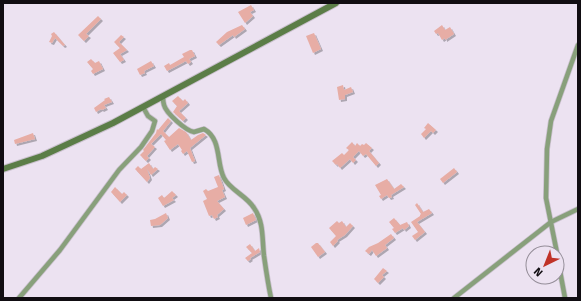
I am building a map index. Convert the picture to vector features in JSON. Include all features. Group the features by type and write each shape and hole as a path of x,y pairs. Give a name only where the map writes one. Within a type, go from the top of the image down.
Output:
{"main road":[{"path":"3,169 66,146 143,107 336,3"}],"street":[{"path":"555,245 547,207 545,187 549,133 551,121 578,44"},
{"path":"163,96 163,104 167,111 186,128 194,132 204,129 208,132 217,146 224,179 230,186 248,200 257,213 262,229 264,255 271,298"},
{"path":"19,298 60,250 88,215 120,170 150,135 155,124 143,107"},
{"path":"454,298 551,222 578,209"},
{"path":"563,285 565,298"}],"building":[{"path":"251,5 254,10 250,12 253,16 245,23 238,12"},
{"path":"98,16 101,19 86,34 89,36 84,41 78,35"},
{"path":"242,25 245,29 234,37 233,35 219,45 216,42 227,32"},
{"path":"442,25 445,30 450,27 454,34 445,40 445,38 442,40 438,33 436,34 434,31"},
{"path":"54,32 65,45 63,46 55,38 52,43 49,42 52,36 51,34"},
{"path":"314,33 321,49 313,53 306,36"},
{"path":"121,35 124,37 119,42 127,50 120,54 124,60 120,62 113,53 120,48 114,42"},
{"path":"192,50 195,56 189,59 191,62 188,64 186,61 167,71 164,66 169,63 170,65 184,57 182,54"},
{"path":"91,59 95,63 99,61 103,69 93,74 91,71 93,69 87,62"},
{"path":"151,61 154,66 144,71 145,73 140,75 137,69"},
{"path":"343,85 344,90 351,87 353,92 345,95 345,99 339,100 337,87"},
{"path":"178,96 183,101 185,99 188,103 179,111 186,118 183,121 173,112 177,106 172,101"},
{"path":"109,97 112,102 104,105 106,108 96,112 94,108 105,100 104,99"},
{"path":"168,118 171,121 163,131 169,137 179,128 186,132 191,140 203,133 206,135 190,148 195,161 192,162 187,151 183,154 178,144 170,150 164,141 166,140 161,134 151,144 155,147 147,156 149,158 146,161 140,155 156,133 157,129 158,130"},
{"path":"428,123 436,130 433,133 431,131 424,138 421,134 426,129 424,128"},
{"path":"33,133 35,139 15,144 14,140"},
{"path":"352,142 355,146 357,143 360,146 366,143 372,148 369,151 379,163 376,166 366,154 363,156 359,151 353,157 356,160 353,163 350,159 340,168 337,164 336,165 332,161 342,153 344,155 349,150 346,148"},
{"path":"149,163 153,169 155,167 158,169 151,175 147,169 150,178 147,182 135,169 138,166 141,169"},
{"path":"454,168 457,172 443,183 440,179"},
{"path":"219,175 225,197 217,201 224,209 217,215 218,217 214,219 212,215 209,216 203,201 207,199 203,191 206,189 208,191 218,187 214,177"},
{"path":"387,179 394,189 401,184 404,187 391,195 392,197 389,198 387,195 381,199 379,196 381,195 375,185"},
{"path":"115,187 122,194 124,192 127,195 120,202 111,192"},
{"path":"172,191 176,195 172,198 174,200 163,206 158,198 162,195 164,198"},
{"path":"417,203 423,212 429,209 432,213 417,222 425,232 415,240 412,236 418,232 411,222 421,214 415,205"},
{"path":"166,213 168,218 160,225 151,226 150,220"},
{"path":"253,213 256,220 246,225 243,218"},
{"path":"394,218 400,225 407,222 409,226 404,230 403,228 395,233 392,229 394,228 389,222"},
{"path":"337,221 339,223 342,221 346,227 350,223 353,226 345,235 337,240 338,241 333,246 330,242 336,236 329,228"},
{"path":"391,234 394,238 385,245 387,248 376,256 372,250 369,254 365,251 369,247"},
{"path":"318,243 325,252 318,257 311,247"},
{"path":"250,244 255,251 259,248 260,252 248,261 245,258 252,253 246,247"},
{"path":"383,268 387,271 382,275 384,277 378,283 374,279"}]}
